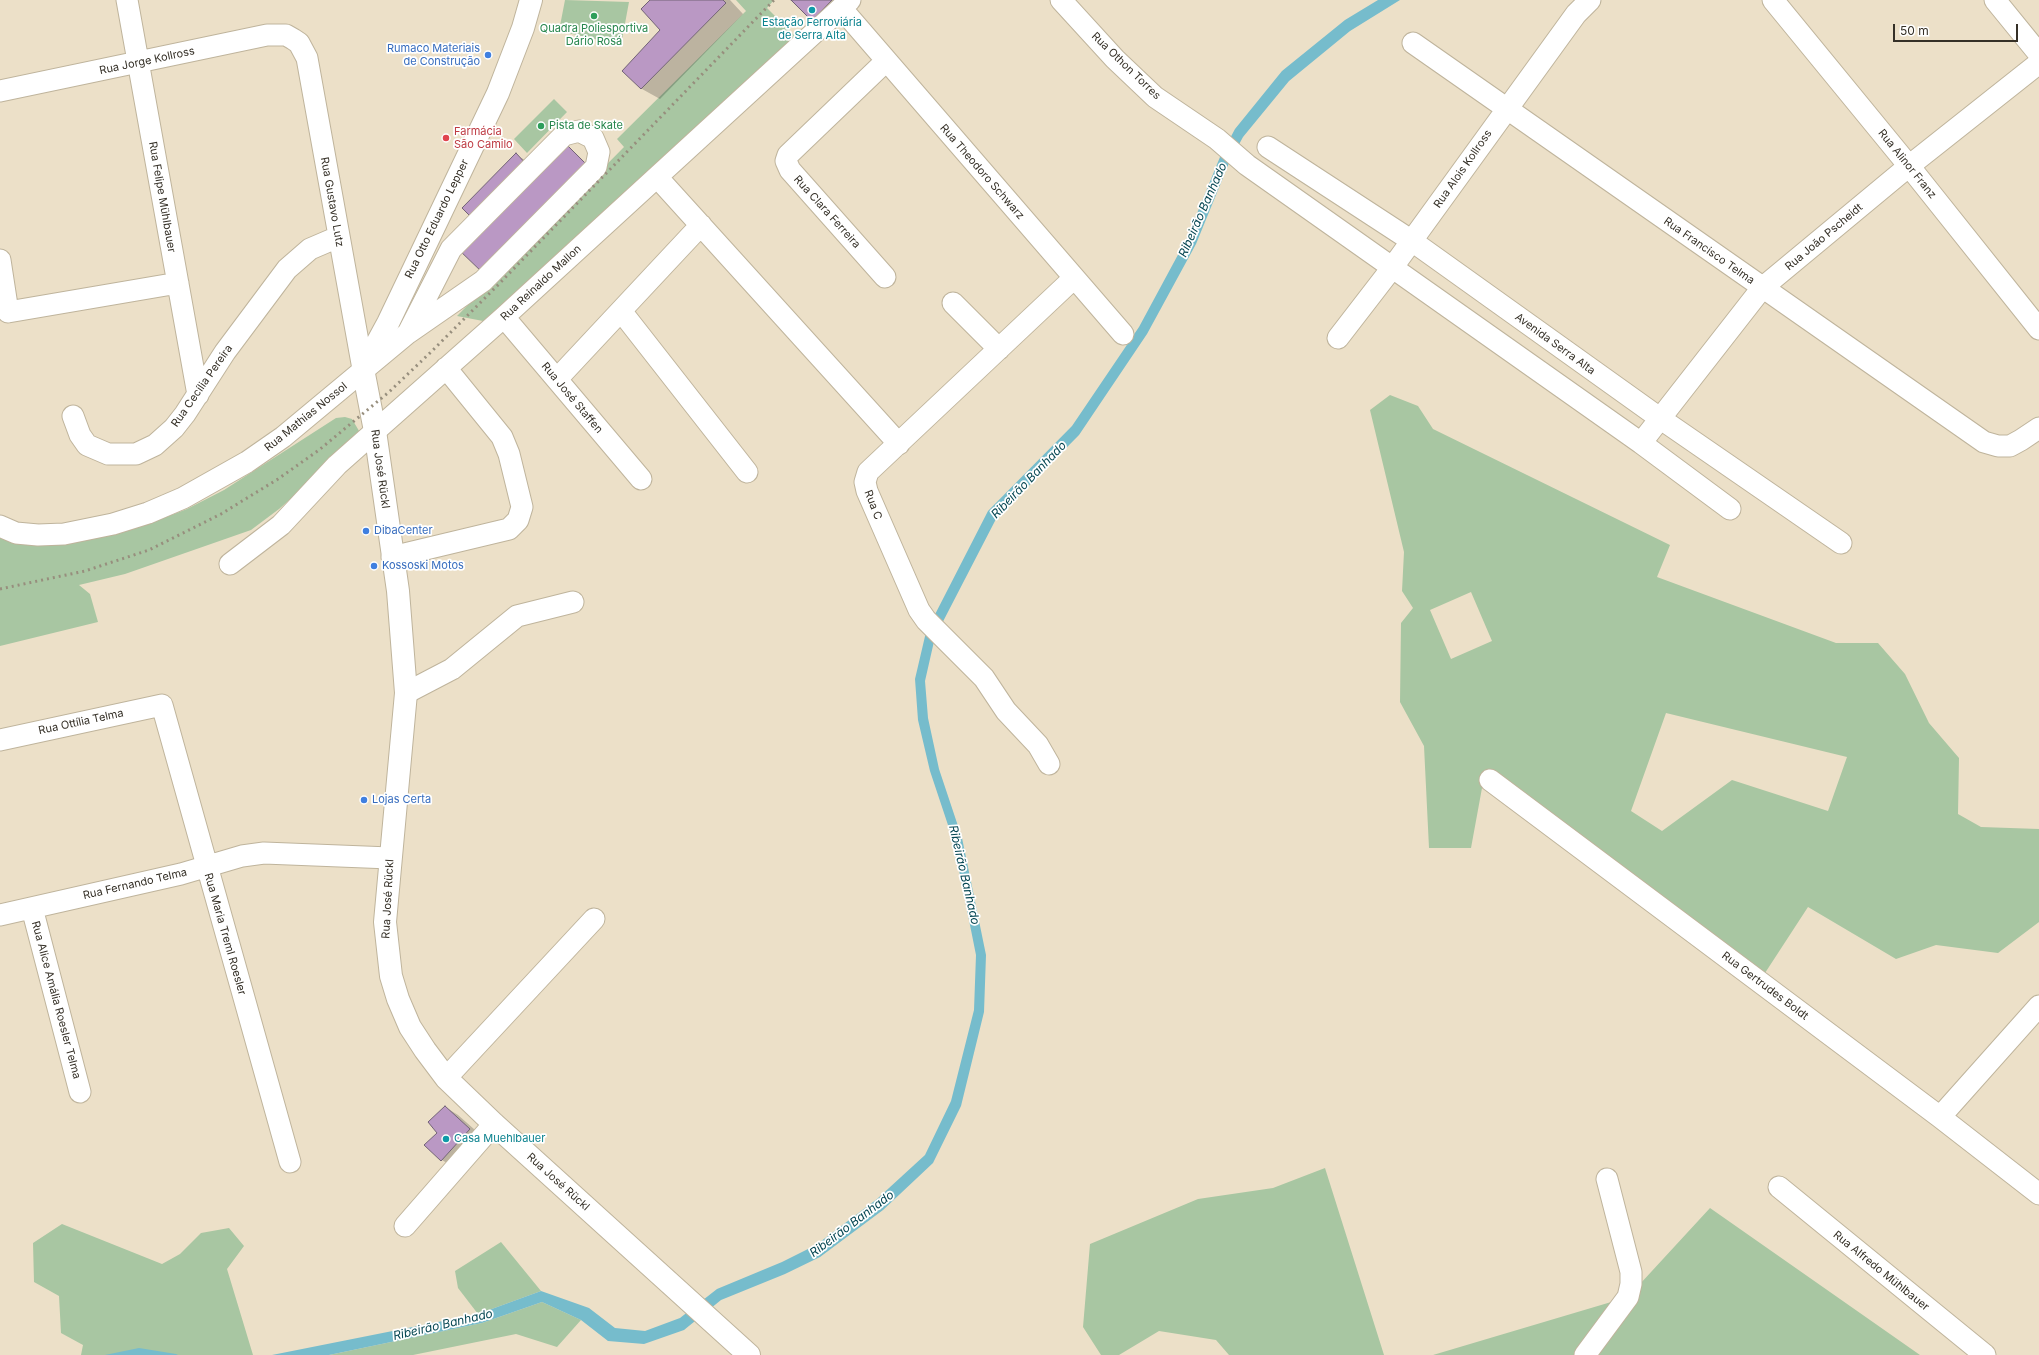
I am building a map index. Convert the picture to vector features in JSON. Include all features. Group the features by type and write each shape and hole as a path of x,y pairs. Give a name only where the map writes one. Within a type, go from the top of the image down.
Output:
{"main road":[{"name":"Rua Otto Eduardo Lepper","path":"363,369 388,322 498,93 523,28 531,0"},
{"name":"Rua José Rückl","path":"363,369 375,431 401,620 406,693 404,734 390,858 385,922 386,949 391,976 398,999 410,1027 446,1078 494,1124 749,1355"}],"street":[{"name":"Rua Felipe Mühlbauer","path":"127,0 198,395"},
{"name":"Rua Othon Torres","path":"1061,0 1115,59 1155,97 1217,139 1247,165 1392,268"},
{"name":"Rua Alois Kollross","path":"1338,338 1412,241 1576,14 1590,0"},
{"name":"Rua Alinor Franz","path":"1773,0 1909,166 2039,330"},
{"path":"1996,0 2039,54"},
{"name":"Rua Theodoro Schwarz","path":"846,5 886,61 1123,334"},
{"name":"Rua Reinaldo Mallon","path":"230,564 280,525 337,465 504,317 846,5"},
{"name":"Rua Jorge Kollross","path":"0,91 267,35 286,35 294,39"},
{"name":"Rua Gustavo Lutz","path":"294,39 299,43 307,58 338,237 363,369"},
{"name":"Rua Francisco Telma","path":"1413,43 1984,442 1998,446 2010,446 2039,428"},
{"name":"Rua Clara Ferreira","path":"885,277 790,170 786,161 788,155 886,61"},
{"name":"Rua João Pscheidt","path":"1641,443 1762,288 1909,166 2039,63"},
{"name":"Rua Mathias Nossol","path":"0,526 16,533 38,535 88,530 148,513 183,498 247,462 284,437 363,369 408,333 484,281 596,167 600,152 593,138 579,131 564,135 451,249 408,333"},
{"name":"Avenida Serra Alta","path":"1268,146 1412,241 1661,419 1841,543"},
{"path":"657,177 899,444"},
{"path":"557,379 701,225"},
{"name":"Rua Cecília Pereira","path":"73,416 80,435 88,445 108,454 136,454 155,445 174,428 198,395 225,352 295,261 316,245 338,237"},
{"path":"0,260 8,312 178,283"},
{"path":"1392,268 1641,443 1730,509"},
{"name":"Rua C","path":"1049,764 1038,745 1013,719 984,678 926,620 914,602 866,491 865,482 868,472 1074,278"},
{"path":"953,303 999,349"},
{"path":"621,311 748,472"},
{"name":"Rua José Staffen","path":"504,317 640,480"},
{"path":"392,557 509,529 518,520 522,507 509,454 502,438 446,368"},
{"path":"406,693 452,669 517,616 573,602"},
{"name":"Rua Ottília Telma","path":"0,740 162,705"},
{"name":"Rua Maria Treml Roesler","path":"162,705 206,867 290,1162"},
{"name":"Rua Gertrudes Boldt","path":"1490,780 1940,1117 2039,1194"},
{"name":"Rua Fernando Telma","path":"0,915 206,867 242,856 264,853 390,858"},
{"name":"Rua Alice Amália Roesler Telma","path":"32,908 80,1092"},
{"path":"446,1078 594,919"},
{"path":"1940,1117 2039,1006"},
{"path":"405,1226 494,1124"},
{"path":"1585,1355 1628,1297 1631,1284 1631,1272 1607,1179"},
{"name":"Rua Alfredo Mühlbauer","path":"1778,1187 1972,1351"}],"green space":[{"name":"Quadra Poliesportiva Dário Rosá","path":"565,0 629,2 621,45 559,31"},
{"path":"736,0 774,0 767,8 797,38 497,310 483,321 457,316 624,147 617,139 746,11"},
{"name":"Pista de Skate","path":"554,99 567,112 527,153 514,139"},
{"path":"1390,395 1418,406 1433,429 1670,545 1657,577 1836,643 1878,643 1905,674 1929,723 1959,758 1958,814 1981,827 2039,829 2039,922 1998,953 1936,945 1896,959 1808,907 1765,973 1507,780 1482,788 1471,848 1429,848 1424,746 1400,702 1401,623 1413,608 1402,591 1404,552 1370,410","holes":["1471,592 1492,641 1451,659 1430,610","1666,713 1847,757 1828,811 1732,780 1662,831 1631,811"]},
{"path":"345,417 352,419 362,436 279,509 251,530 125,574 79,585 90,594 98,622 0,646 0,535 108,535 148,524 187,509 224,490 336,418"},
{"path":"1325,1168 1384,1355 1229,1355 1216,1340 1159,1331 1119,1355 1101,1355 1083,1327 1090,1244 1198,1199 1273,1188"},
{"path":"1710,1208 1920,1355 1433,1355 1628,1297"},
{"path":"62,1224 162,1264 180,1254 201,1233 229,1228 244,1246 227,1269 253,1355 81,1355 83,1345 61,1333 59,1296 34,1282 33,1243"},
{"path":"501,1242 541,1291 478,1314 458,1288 455,1271"},
{"path":"542,1302 581,1320 557,1347 516,1334 413,1355 329,1355 482,1323"}],"water":[{"name":"Ribeirão Banhado","path":"1378,0 1400,0 1350,31 1289,81 1243,137 1229,163 1196,244 1147,334 1079,435 996,519 935,637 925,681 928,718 939,769 962,838 986,955 984,1012 961,1106 933,1163 883,1210 820,1257 785,1274 721,1300 684,1330 644,1344 608,1341 581,1320 542,1302 482,1323 329,1355 272,1355 478,1314 541,1291 589,1308 615,1328 645,1331 680,1318 717,1289 782,1262 816,1245 877,1199 925,1155 951,1101 974,1010 976,955 953,840 930,771 918,720 915,679 926,632 988,511 1072,426 1139,327 1187,238 1220,157 1235,129 1282,71 1345,20"},
{"path":"139,1348 176,1354 178,1355 105,1355"}],"building":[{"path":"650,0 723,0 726,3 641,89 622,71 660,30 641,9"},
{"name":"Estação Ferroviária de Serra Alta","path":"791,0 832,0 812,21"},
{"path":"564,142 589,167 484,274 458,249"},
{"path":"516,153 527,165 473,219 462,208"},
{"name":"Casa Muehlbauer","path":"445,1106 470,1129 441,1161 424,1145 437,1133 428,1122"}],"railway":[{"path":"0,589 85,571 149,550 221,514 278,479 319,450 389,392 431,352 498,285 774,0"}],"place":[{"name":"Estação Ferroviária de Serra Alta","path":"812,10"},
{"name":"Quadra Poliesportiva Dário Rosá","path":"594,16"},
{"name":"Rumaco Materiais de Construção","path":"488,55"},
{"name":"Pista de Skate","path":"541,126"},
{"name":"Farmácia São Camilo","path":"446,138"},
{"name":"DibaCenter","path":"366,531"},
{"name":"Kossoski Motos","path":"374,566"},
{"name":"Lojas Certa","path":"364,800"},
{"name":"Casa Muehlbauer","path":"446,1139"}]}
